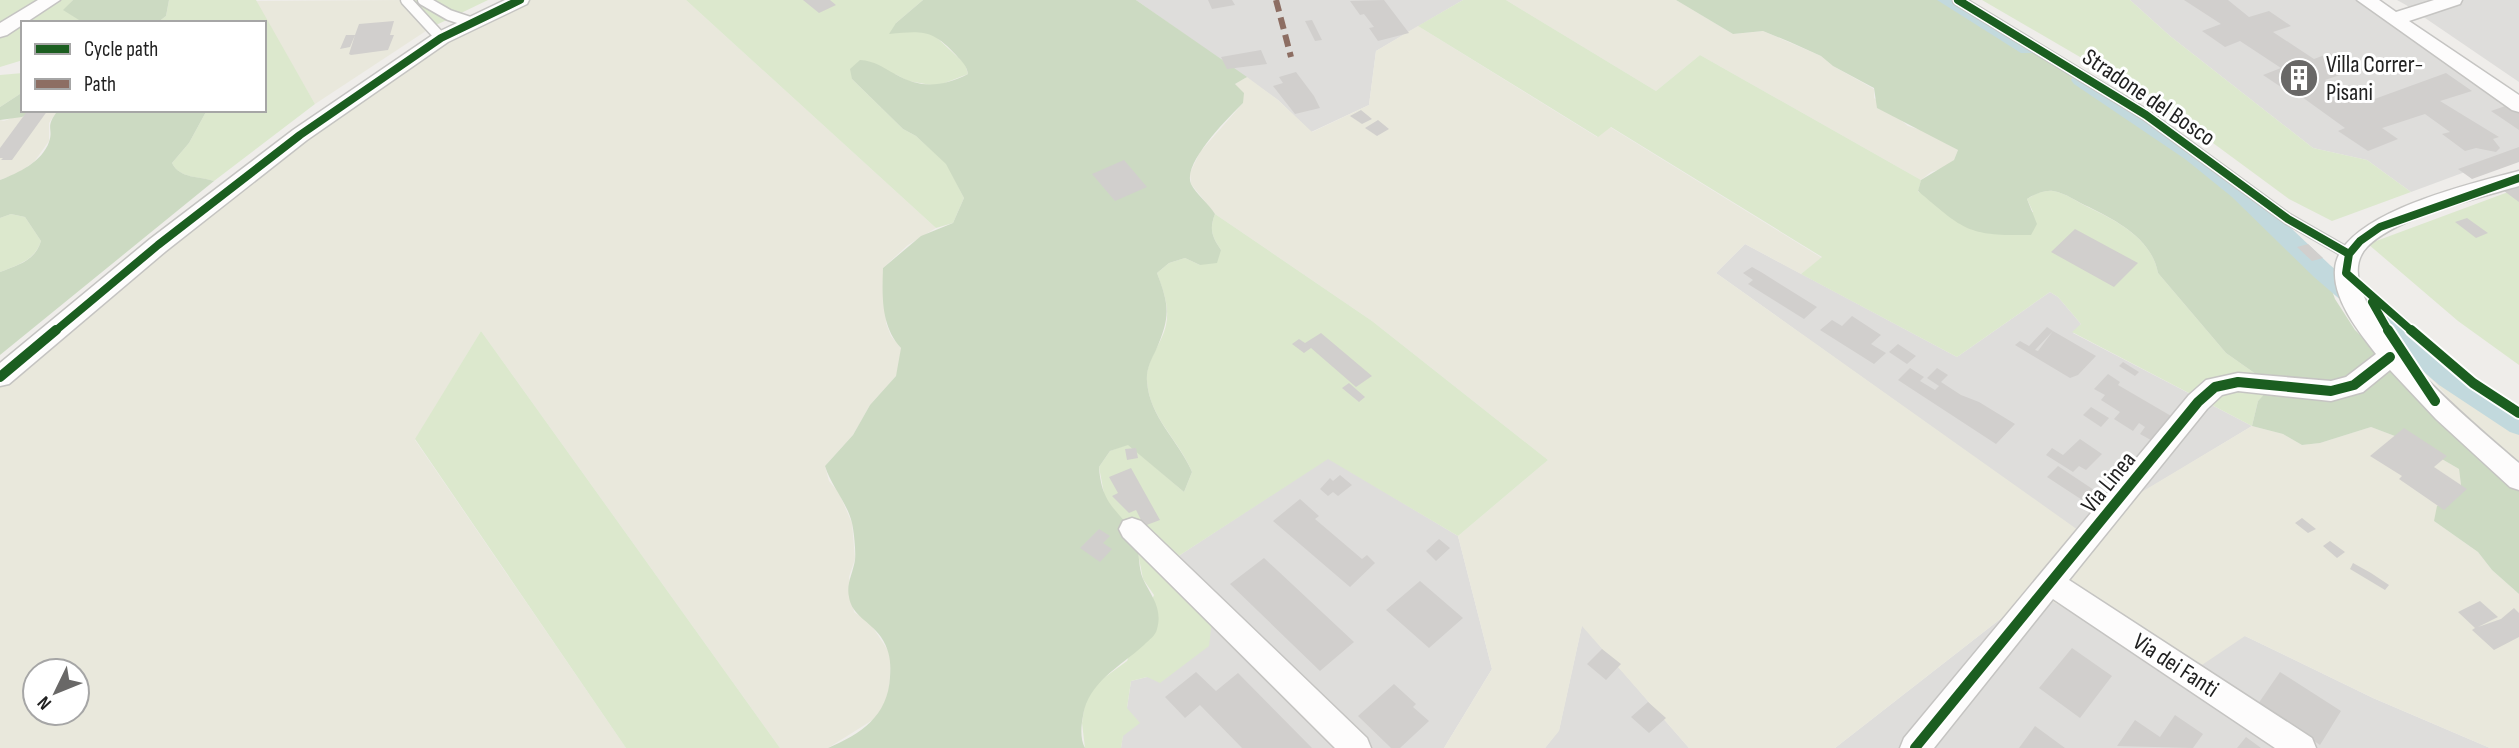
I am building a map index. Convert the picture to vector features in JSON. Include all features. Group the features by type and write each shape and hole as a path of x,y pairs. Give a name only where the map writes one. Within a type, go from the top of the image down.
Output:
{"street":[{"path":"0,30 51,0"},
{"path":"0,377 158,245 300,135 441,38 520,0"},
{"path":"2365,0 2519,105"},
{"path":"2394,19 2453,0"},
{"path":"2519,178 2380,227 2360,241 2349,254 2346,273 2350,290 2366,323 2390,357 2519,479"},
{"name":"Via Linea","path":"1915,748 2198,402 2215,387 2238,382 2331,391 2354,385 2390,357"},
{"path":"1132,529 1356,748"},
{"name":"Via dei Fanti","path":"2051,583 2301,748"}],"lane":[{"path":"406,0 441,38"},
{"path":"423,0 449,15 473,23"},
{"name":"Stradone del Bosco","path":"1958,0 2146,114 2288,219 2349,254"}],"shaded area":[{"path":"408,0 432,27 315,104 255,1"},
{"path":"524,0 686,0 936,228 908,245 883,268 886,323 891,336 901,348 901,362 896,376 870,405 853,435 825,466 829,481 839,493 852,523 855,559 849,577 854,612 870,623 891,655 889,695 879,716 828,748 780,748 481,331 415,440 626,748 0,748 0,383 292,145 432,46"},
{"path":"1136,0 1463,0 1376,51 1369,105 1311,132 1278,100"},
{"path":"1506,0 1676,0 1733,34 1763,31 1821,56 1833,66 1874,89 1874,98 1908,126 1924,131 1958,150 1954,160 1921,180 1700,55 1656,91"},
{"path":"2130,0 2361,0 2519,107 2519,152 2411,192 2367,160 2313,148 2170,36"},
{"path":"2397,0 2519,0 2519,82 2406,5"},
{"path":"1418,26 1597,137 1610,127 1822,258 1801,274 1745,244 1716,273 2078,530 2252,426 2283,434 2302,445 2320,443 2371,427 2416,444 2459,469 2461,485 2434,521 2478,552 2492,570 2519,594 2519,748 2490,748 2373,698 2245,636 2187,675 2035,592 1835,748 1689,748 1582,626 1559,731 1545,748 1444,748 1492,669 1458,536 1548,460 1372,321 1215,214 1191,184 1190,173 1200,152 1243,103 1235,84 1247,77 1278,100 1312,132 1369,105 1376,51"},
{"path":"28,112 57,112 49,123 49,141 34,162 18,173 0,180 0,120"},
{"path":"1745,244 1957,357 2050,292 2058,297 2081,324 2073,333 2252,426 2078,531 1716,273"},
{"path":"2418,363 2519,429 2519,467 2458,409"},
{"path":"1328,458 1458,536 1492,669 1444,748 1121,748 1131,681 1147,677 1177,557"},
{"path":"2035,592 2245,636 2373,698 2490,748 1835,748"},
{"path":"1582,625 1689,748 1545,748 1559,730"}],"green space":[{"path":"0,0 73,0 64,10 80,21 21,21 21,61 0,67"},
{"path":"73,0 169,0 166,16 160,21 79,21 63,10"},
{"path":"169,0 256,0 315,104 214,181 180,172 172,163 189,143 206,112 266,112 266,21 160,21 166,16"},
{"path":"408,0 488,0 432,27"},
{"path":"686,0 923,0 896,23 933,34 965,64 968,74 937,86 908,81 895,74 852,79 903,129 916,136 947,164 964,198 953,223 936,228"},
{"path":"923,0 1136,0 1247,77 1235,84 1244,93 1243,103 1208,141 1193,164 1190,175 1193,188 1215,214 1212,233 1221,250 1217,263 1200,265 1185,258 1169,263 1157,273 1167,312 1164,329 1148,369 1149,394 1159,417 1192,472 1184,492 1128,445 1110,451 1099,467 1104,493 1136,542 1141,574 1155,602 1158,622 1152,637 1106,676 1091,694 1082,724 1085,748 828,748 862,730 878,713 888,691 890,666 888,652 881,637 851,604 848,588 855,556 853,527 847,508 825,466 853,435 870,405 896,376 901,348 886,321 883,268 921,236 953,223 964,198 946,164 916,136 903,129 852,79 850,69 860,60 874,63 905,79 923,84 949,82 968,74 965,65 956,55 933,36 918,32 889,34 896,23"},
{"path":"1463,0 1506,0 1656,91 1700,55 1921,180 1918,192 2033,212 2027,199 2039,193 2053,191 2110,218 2132,232 2149,250 2158,273 2226,353 2260,377 2267,391 2258,401 2252,426 2072,332 2081,324 2058,297 2050,292 1957,357 1801,274 1822,257 1611,127 1598,137 1418,26"},
{"path":"1676,0 1949,0 2098,88 2173,137 2246,195 2260,219 2330,285 2335,299 2355,330 2519,488 2519,594 2492,570 2478,552 2434,521 2437,506 2452,497 2461,485 2459,469 2416,444 2371,427 2320,443 2302,445 2283,434 2252,426 2258,401 2267,391 2260,377 2226,353 2158,273 2149,250 2132,232 2100,212 2058,192 2050,191 2027,199 2037,224 2031,235 1980,232 1958,223 1918,191 1921,180 1954,160 1958,150 1877,108 1874,88 1833,66 1821,56 1763,31 1733,34"},
{"path":"1982,0 2130,0 2170,36 2313,148 2367,160 2411,192 2332,221 2289,199 2194,129 2116,78"},
{"path":"21,73 21,93 0,107 0,75"},
{"path":"21,93 21,112 30,112 22,117 0,120 0,107"},
{"path":"57,112 206,112 189,143 172,163 180,172 214,181 0,355 0,272 30,258 41,241 25,217 11,214 0,218 0,180 22,170 41,155 49,142 50,125"},
{"path":"2519,188 2519,365 2458,321 2368,244"},
{"path":"11,214 25,217 41,241 30,257 0,272 0,218"},
{"path":"1215,214 1372,321 1548,460 1458,536 1328,459 1177,557 1212,621 1209,646 1160,683 1147,677 1131,681 1127,708 1140,723 1123,736 1121,748 1085,748 1082,723 1085,703 1097,683 1127,661 1154,595 1143,579 1136,543 1105,499 1099,467 1110,451 1128,444 1184,492 1192,472 1153,406 1147,381 1149,366 1164,332 1167,318 1165,299 1157,273 1169,263 1185,258 1200,265 1221,250 1212,233"},
{"path":"481,331 780,748 626,748 415,439"}],"building":[{"path":"803,0 830,0 836,5 819,13"},
{"path":"1208,0 1232,0 1235,5 1212,9"},
{"path":"1384,0 1409,33 1378,41 1369,28 1374,27 1364,14 1360,15 1350,1"},
{"name":"Villa Correr- Pisani","path":"2184,0 2228,0 2249,17 2269,11 2291,26 2273,32 2314,59 2330,53 2355,70 2325,80 2359,100 2369,101 2446,73 2472,91 2440,101 2499,137 2493,139 2500,148 2496,152 2476,148 2465,151 2442,134 2450,132 2425,114 2382,128 2398,139 2368,151 2338,131 2345,128 2291,89 2287,91 2263,75 2281,68 2240,41 2225,47 2202,31 2221,24"},
{"path":"1312,20 1322,40 1315,41 1305,21"},
{"path":"394,21 390,35 394,35 388,50 349,54 359,24"},
{"path":"346,35 355,35 350,47 340,49"},
{"path":"1261,50 1267,64 1227,69 1221,57"},
{"path":"1296,72 1320,108 1295,114 1273,86 1283,83 1279,77"},
{"path":"2511,104 2519,109 2519,130 2491,111"},
{"path":"1361,110 1372,119 1362,124 1350,116"},
{"path":"27,112 47,112 12,160 1,160 3,158 0,158 0,148"},
{"path":"1378,120 1389,129 1377,136 1365,128"},
{"path":"2519,147 2519,162 2472,179 2458,169"},
{"path":"1124,160 1147,187 1115,201 1092,174"},
{"path":"2519,186 2519,202 2504,191"},
{"path":"2467,218 2488,233 2476,238 2455,222"},
{"path":"2075,229 2138,263 2114,287 2051,252"},
{"path":"2308,244 2323,258 2312,261 2297,247"},
{"path":"1752,267 1817,307 1804,319 1748,284 1753,280 1743,273"},
{"path":"1852,316 1881,335 1871,344 1886,353 1874,364 1820,330 1832,320 1842,326"},
{"path":"2047,327 2096,356 2078,375 2070,378 2015,345 2020,341 2029,346","holes":["2053,331 2038,351 2035,350"]},
{"path":"1321,333 1372,376 1356,387 1311,348 1304,353 1292,344 1299,339 1305,343"},
{"path":"1898,344 1916,356 1907,364 1889,352"},
{"path":"2123,362 2139,372 2135,376 2119,366"},
{"path":"1910,368 1924,377 1920,381 1935,390 1939,386 1927,378 1937,368 1948,375 1941,382 2015,424 1996,444 1898,380"},
{"path":"2108,374 2120,382 2118,385 2178,420 2158,444 2140,434 2145,427 2139,423 2133,431 2114,419 2120,412 2101,400 2105,395 2094,389"},
{"path":"1349,383 1365,397 1359,402 1342,388"},
{"path":"2091,407 2109,418 2101,427 2083,415"},
{"path":"2404,428 2447,456 2434,467 2467,489 2444,510 2399,479 2402,476 2370,456"},
{"path":"2080,439 2102,454 2086,470 2079,466 2073,472 2046,455 2052,448 2063,455"},
{"path":"1136,448 1138,458 1127,460 1125,449"},
{"path":"2058,466 2106,498 2096,509 2047,477"},
{"path":"1131,468 1160,520 1144,526 1136,510 1129,513 1112,496 1118,493 1109,477"},
{"path":"1340,475 1352,485 1338,496 1333,492 1328,496 1320,489 1330,478 1333,481"},
{"path":"1300,499 1319,516 1315,519 1362,559 1367,555 1375,563 1350,587 1273,521"},
{"path":"2302,518 2316,529 2308,533 2295,523"},
{"path":"1099,529 1110,536 1103,543 1112,549 1100,562 1080,548"},
{"path":"1439,539 1450,548 1436,561 1426,551"},
{"path":"2330,541 2345,552 2337,558 2323,546"},
{"path":"1264,558 1354,642 1320,671 1230,584"},
{"path":"2353,563 2389,585 2385,590 2350,569"},
{"path":"1420,581 1463,618 1429,648 1386,610"},
{"path":"2480,601 2498,617 2478,627 2501,619 2514,608 2519,613 2519,637 2494,650 2472,630 2475,628 2458,612"},
{"path":"2072,648 2112,676 2080,718 2039,688"},
{"path":"1602,649 1621,664 1606,680 1587,664"},
{"path":"1196,672 1216,691 1238,673 1312,748 1242,748 1200,705 1185,718 1165,697"},
{"path":"2280,672 2341,711 2320,745 2258,704"},
{"path":"1394,684 1416,704 1413,707 1429,721 1400,748 1391,748 1358,716"},
{"path":"1648,702 1666,718 1649,733 1631,717"},
{"path":"2175,715 2203,734 2193,748 2117,746 2135,720 2160,737"},
{"path":"2035,726 2065,748 2019,748"},
{"path":"2246,737 2261,748 2237,748"}],"waterway":[{"path":"1946,0 2028,49"},
{"path":"2081,80 2193,154 2240,192 2322,271 2448,378 2519,425"}],"marked path":[{"path":"1276,0 1291,57"}],"cycle path":[{"path":"0,377 158,245 300,135 441,38 520,0"},
{"path":"1958,0 2146,115 2288,219 2349,254"},
{"path":"2349,254 2360,241 2380,227 2519,178"},
{"path":"2349,254 2346,273 2361,288 2473,383 2519,413"},
{"path":"2372,302 2395,344 2435,401"},
{"path":"1915,748 2198,402 2215,387 2238,382 2331,391 2354,385 2390,357"}],"place":[{"name":"Villa Correr- Pisani","path":"2299,78"}]}
